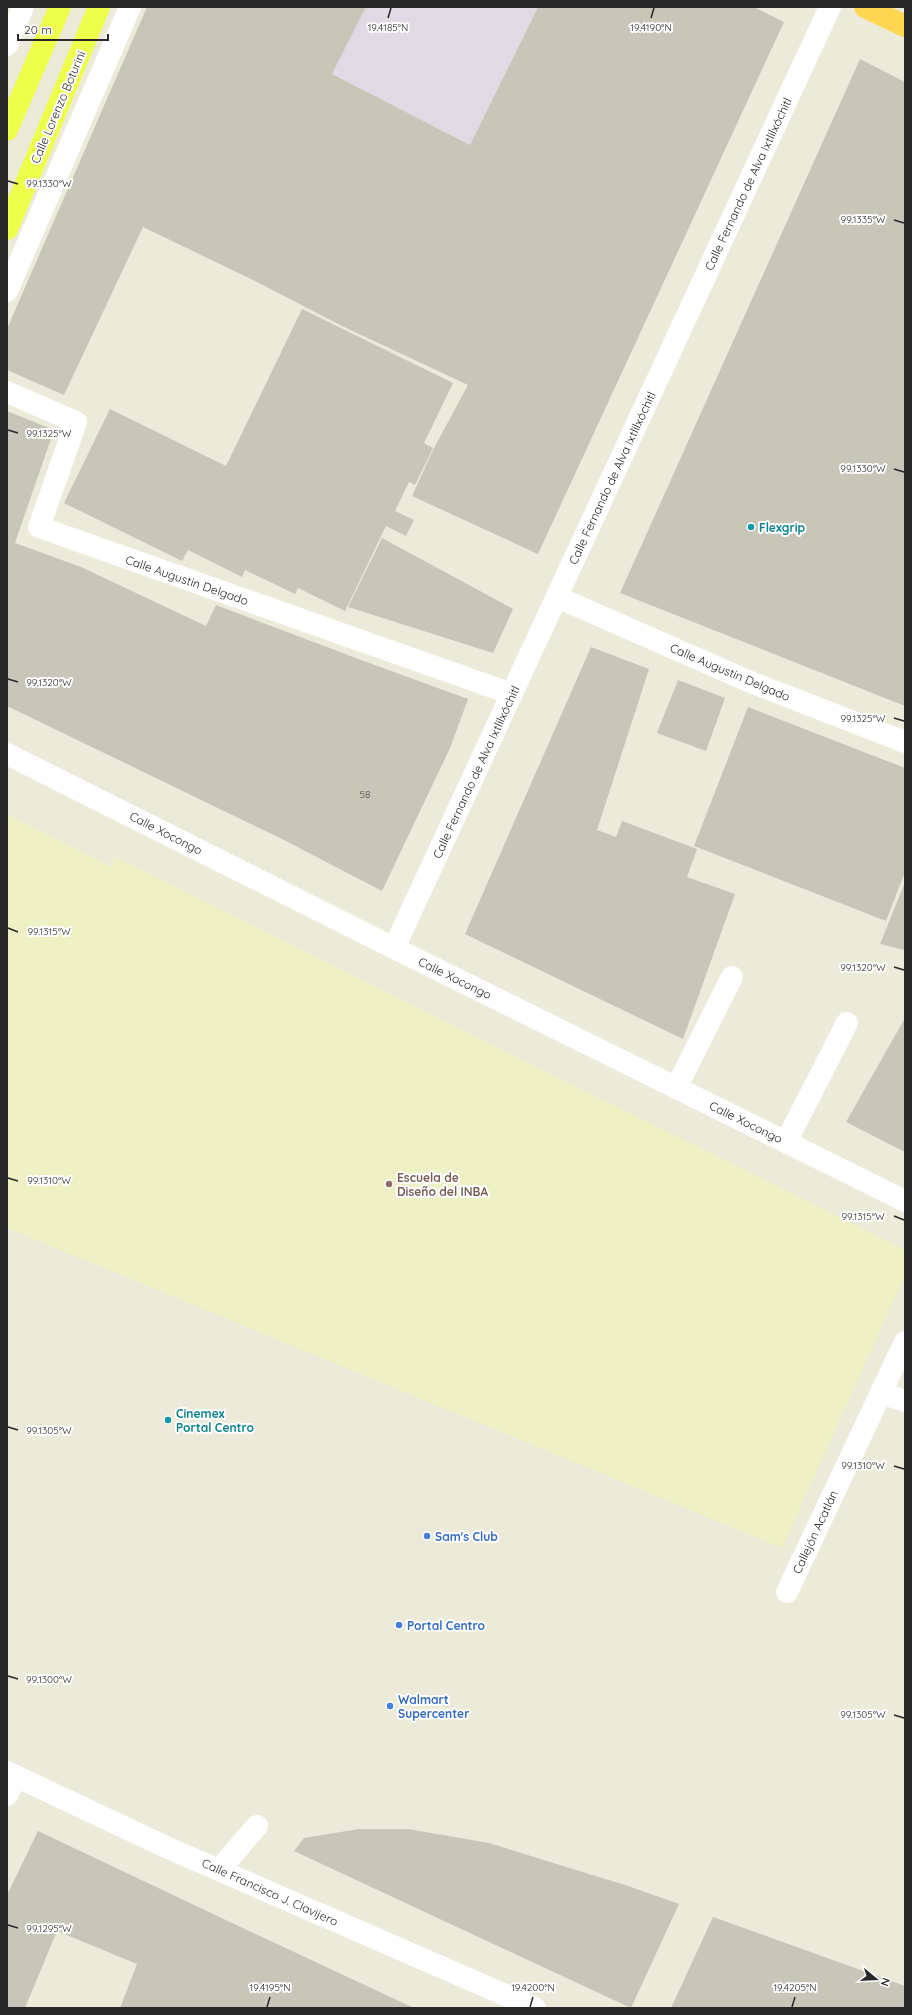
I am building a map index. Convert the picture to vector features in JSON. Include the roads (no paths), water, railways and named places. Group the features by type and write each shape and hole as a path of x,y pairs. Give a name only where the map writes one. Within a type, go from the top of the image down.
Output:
{"highway":[{"path":"865,7 905,26"}],"main road":[{"path":"7,130 60,7"},
{"name":"Calle Lorenzo Boturini","path":"7,229 99,7"}],"street":[{"path":"7,45 23,7"},
{"path":"7,291 130,7"},
{"name":"Calle Fernando de Alva Ixtlilxóchitl","path":"394,948 830,7"},
{"name":"Calle Augustin Delgado","path":"7,392 76,422 39,527 512,694"},
{"name":"Calle Augustin Delgado","path":"557,597 748,681 905,742"},
{"name":"Calle Xocongo","path":"7,754 394,948 905,1201"},
{"path":"676,1088 732,977"},
{"path":"786,1142 847,1023"},
{"name":"Callejón Acatlán","path":"787,1592 905,1342"},
{"path":"881,1393 905,1401"},
{"name":"Calle Francisco J. Clavijero","path":"10,1781 219,1870 535,2008"},
{"path":"219,1870 257,1826"}],"place":[{"name":"Flexgrip","path":"751,527"},
{"name":"Escuela de Diseño del INBA","path":"389,1184"},
{"name":"Cinemex Portal Centro","path":"168,1420"},
{"name":"Sam's Club","path":"427,1536"},
{"name":"Portal Centro","path":"399,1625"},
{"name":"Walmart Supercenter","path":"390,1706"}]}
